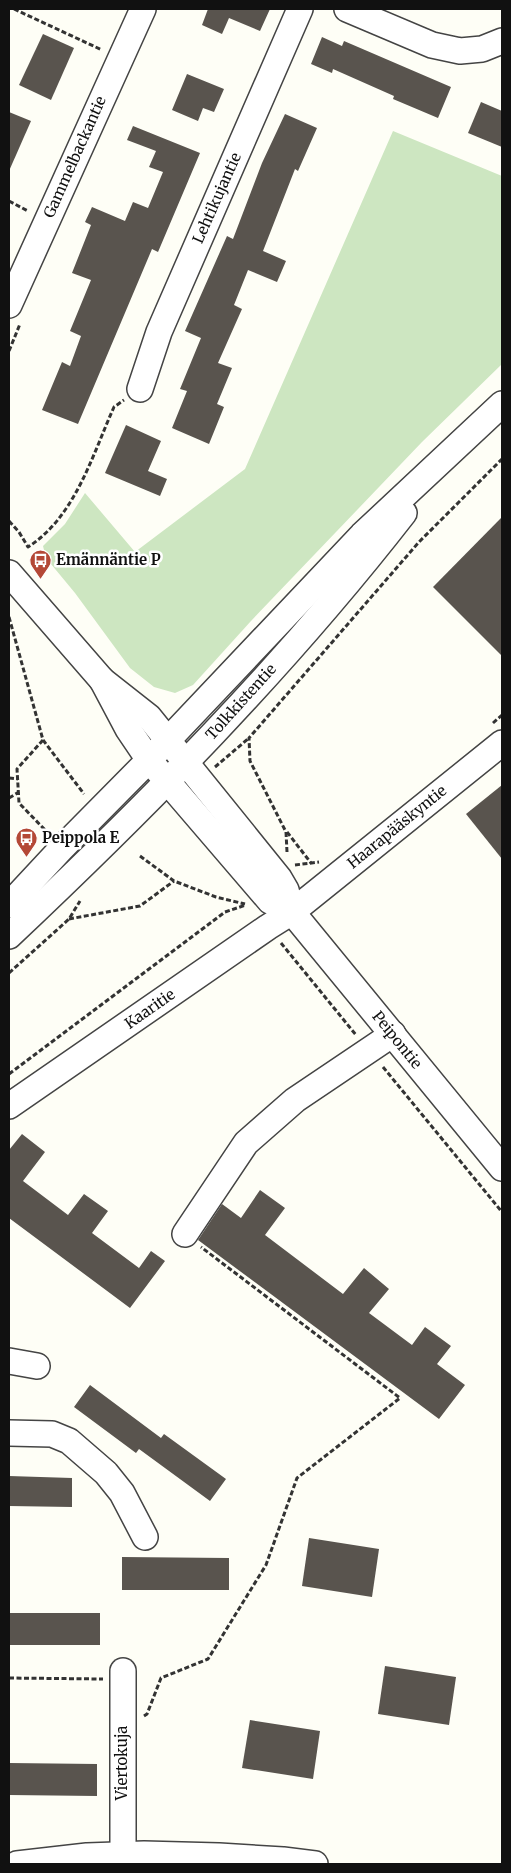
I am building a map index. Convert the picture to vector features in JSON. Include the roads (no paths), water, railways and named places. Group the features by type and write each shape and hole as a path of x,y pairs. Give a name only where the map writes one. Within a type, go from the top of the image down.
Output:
{"street":[{"name":"Gammelbackantie","path":"9,305 143,9"},
{"name":"Lehtikujantie","path":"140,389 159,332 300,9"},
{"path":"347,9 432,45 460,52 482,49 502,41"},
{"name":"Tolkkistentie","path":"9,905 362,535 502,404"},
{"name":"Tolkkistentie","path":"9,936 185,763 301,636 365,561 453,450"},
{"path":"9,573 102,680 149,718 185,763"},
{"path":"102,680 128,729 149,760 168,781"},
{"name":"Haarapääskyntie","path":"292,912 502,743"},
{"name":"Peipontie","path":"185,763 263,892"},
{"name":"Peipontie","path":"168,781 270,901 292,912 502,1168"},
{"name":"Kaaritie","path":"9,1106 292,912"},
{"path":"184,1234 246,1143 295,1100 393,1034"},
{"path":"9,1361 36,1366"},
{"path":"9,1433 52,1434 69,1441 106,1473 122,1493 145,1537"},
{"name":"Viertokuja","path":"122,1675 123,1855"},
{"path":"17,1864 123,1855 219,1856 314,1864"}],"place":[{"name":"Emännäntie P","path":"40,579"},
{"name":"Peippola E","path":"26,857"}]}
